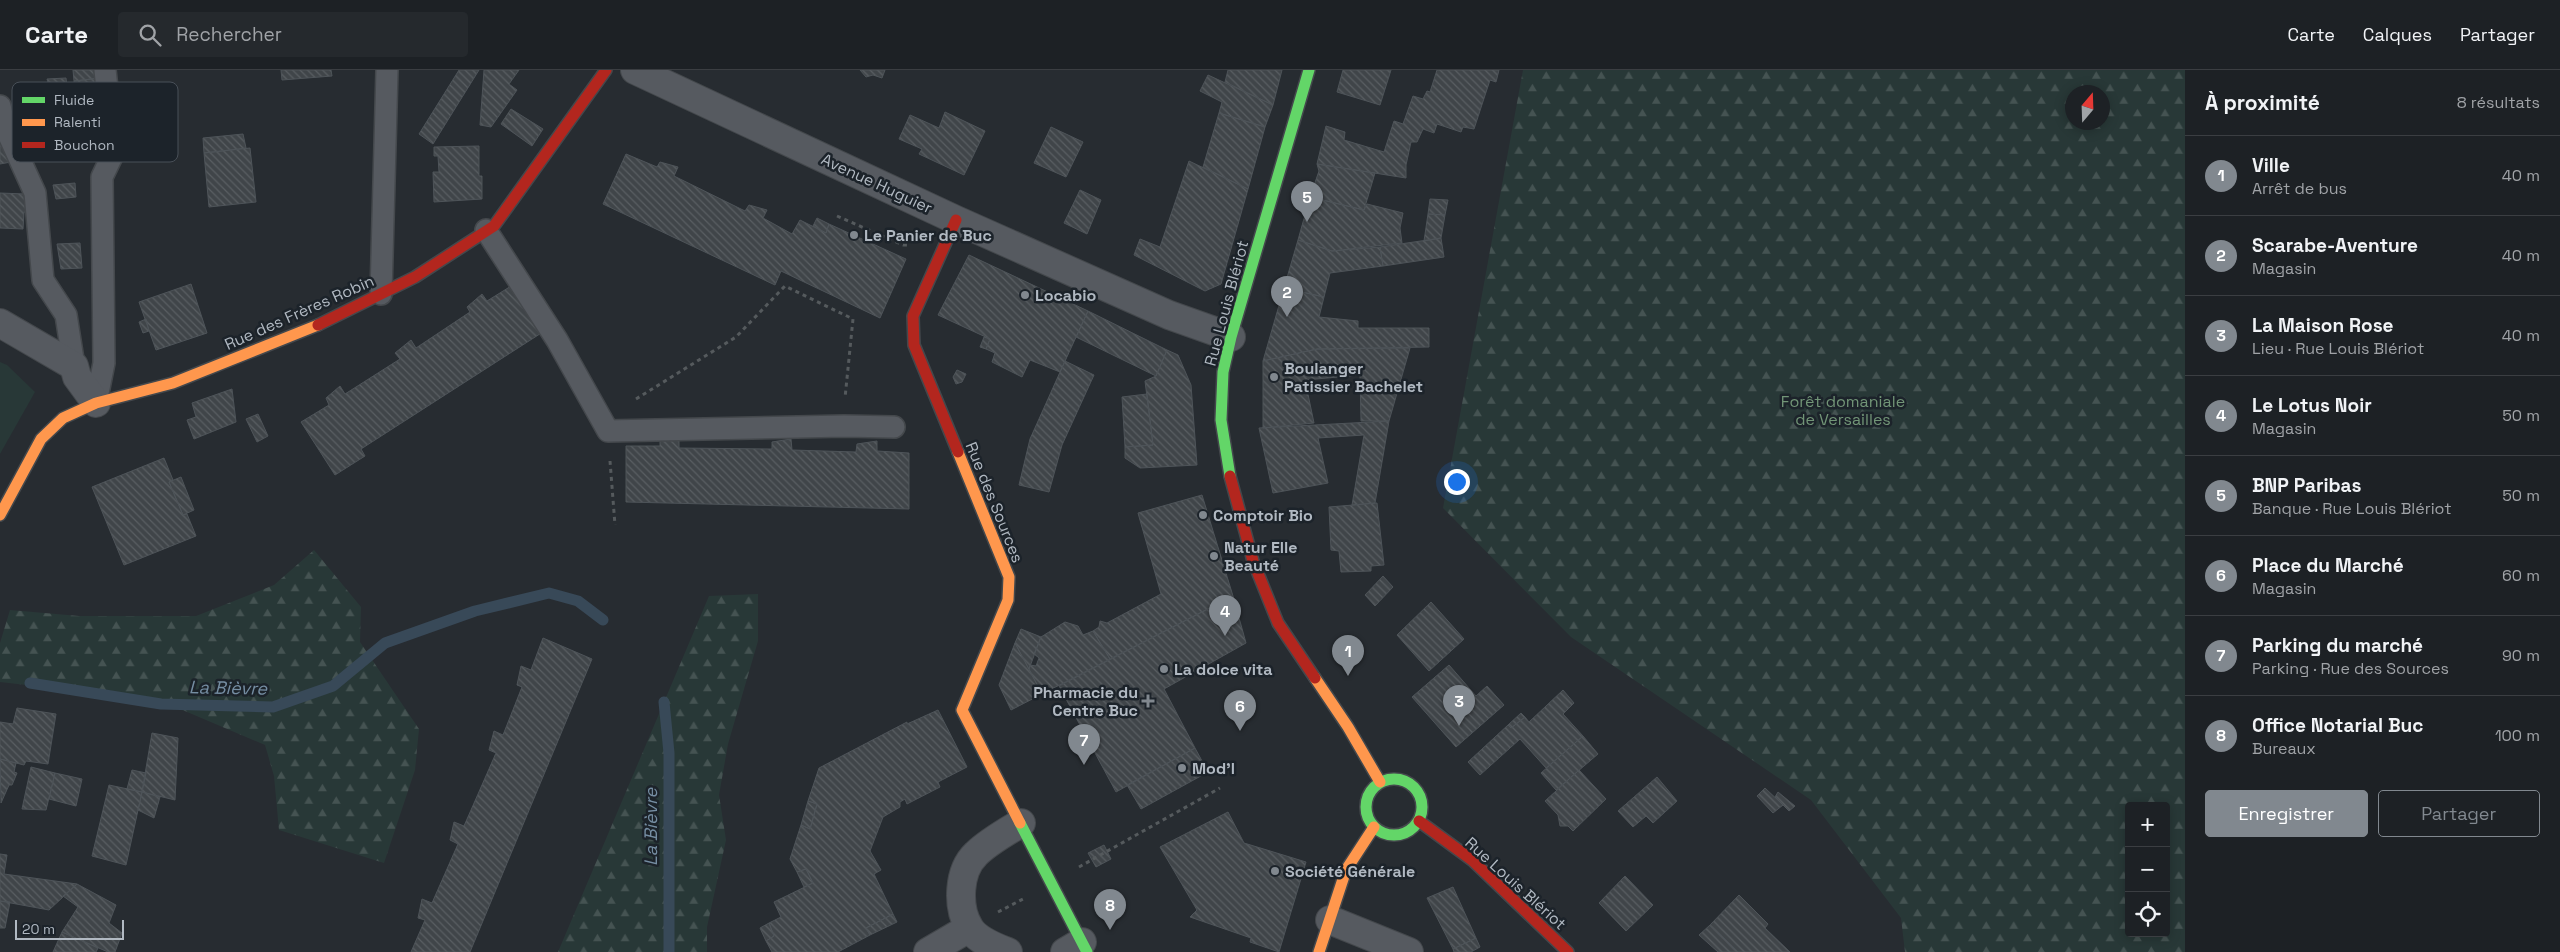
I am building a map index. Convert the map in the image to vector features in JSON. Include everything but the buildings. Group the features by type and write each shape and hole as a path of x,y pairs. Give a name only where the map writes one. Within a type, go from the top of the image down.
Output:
{"street":[{"name":"Rue des Frères Robin","path":"0,515 22,469 41,440 63,418 96,403 173,383 327,321 415,277 494,226 606,70"},
{"name":"Avenue Huguier","path":"636,70 951,231 1169,315 1231,336"},
{"name":"Rue Louis Blériot","path":"1309,70 1231,336 1223,372 1220,420 1233,491 1253,561 1278,623 1348,727 1380,782"},
{"name":"Rue des Sources","path":"951,231 913,316 914,345 1009,577 1008,600 962,710 1021,823 1078,949"},
{"path":"0,323 74,366 78,377 96,403"},
{"path":"1390,778 1411,784 1418,792 1422,802 1419,821 1411,830 1401,835 1392,835 1374,827 1365,808 1372,789 1380,782 1390,778"},
{"name":"Rue Louis Blériot","path":"1419,821 1445,842 1472,860 1568,952"},
{"path":"1008,952 990,944 970,928 961,899 964,874 975,855 1021,823"},
{"path":"1319,952 1346,870 1374,827"},
{"path":"1330,920 1409,952"},
{"path":"928,952 970,928"}],"lane":[{"path":"382,294 387,70"},
{"path":"0,106 5,127 12,142"},
{"path":"21,162 36,193 42,280 66,315 74,366"},
{"path":"96,403 104,363 102,177 109,162"},
{"path":"486,230 557,340 604,424 894,427"}],"path":[{"path":"837,216 903,245 951,231"},
{"path":"615,525 604,424 640,397 736,337 785,286 853,319 846,376 844,426"},
{"path":"1103,853 1220,788"},
{"path":"970,928 1050,884"}],"green space":[{"name":"Forêt domaniale de Versailles","path":"1523,70 2185,70 2185,952 1905,952 1901,918 1811,800 1571,637 1443,508"},
{"path":"0,362 7,365 35,392 0,454"},
{"path":"314,550 361,607 360,642 419,729 415,770 384,863 279,830 274,776 265,745 159,700 0,682 0,643 10,610 79,616 196,616 274,585"},
{"path":"758,594 758,641 728,744 719,795 726,840 707,927 707,952 558,952 709,596"}],"waterway":[{"name":"La Bièvre","path":"30,683 161,704 273,707 333,686 385,643 475,611 549,593 578,601 603,620"},
{"name":"La Bièvre","path":"664,702 669,753 669,952"}],"traffic: fast":[{"path":"1230,476 1221,420 1223,372 1231,337 1309,70"},
{"path":"1388,779 1400,779 1414,787 1422,801 1422,807 1420,818 1414,827 1400,835 1388,835 1378,830 1371,823 1366,813 1366,801 1371,791 1378,784 1388,779"},
{"path":"1020,823 1087,952"}],"traffic: slow":[{"path":"0,515 41,439 63,418 96,403 173,383 318,325"},
{"path":"958,452 1009,577 1008,600 962,710 1020,823"},
{"path":"1315,678 1348,727 1380,782"},
{"path":"1319,952 1346,870 1374,827"}],"traffic: jam":[{"path":"318,325 415,277 494,226 606,70"},
{"path":"956,220 913,316 914,345 958,452"},
{"path":"1230,476 1253,561 1278,623 1315,678"},
{"path":"1419,821 1472,860 1568,952"}],"place":[{"name":"BNP Paribas","path":"1307,222"},
{"name":"Le Panier de Buc","path":"854,235"},
{"name":"Locabio","path":"1025,295"},
{"name":"Scarabe-Aventure","path":"1287,317"},
{"name":"Boulanger Patissier Bachelet","path":"1274,377"},
{"name":"Comptoir Bio","path":"1203,515"},
{"name":"Natur Elle Beauté","path":"1214,556"},
{"name":"Le Lotus Noir","path":"1225,636"},
{"name":"La dolce vita","path":"1164,669"},
{"name":"Ville","path":"1348,676"},
{"name":"Pharmacie du Centre Buc","path":"1148,701"},
{"name":"La Maison Rose","path":"1459,726"},
{"name":"Place du Marché","path":"1240,731"},
{"name":"Parking du marché","path":"1084,765"},
{"name":"Mod'l","path":"1182,768"},
{"name":"Société Générale","path":"1275,871"},
{"name":"Office Notarial Buc","path":"1110,930"}]}
